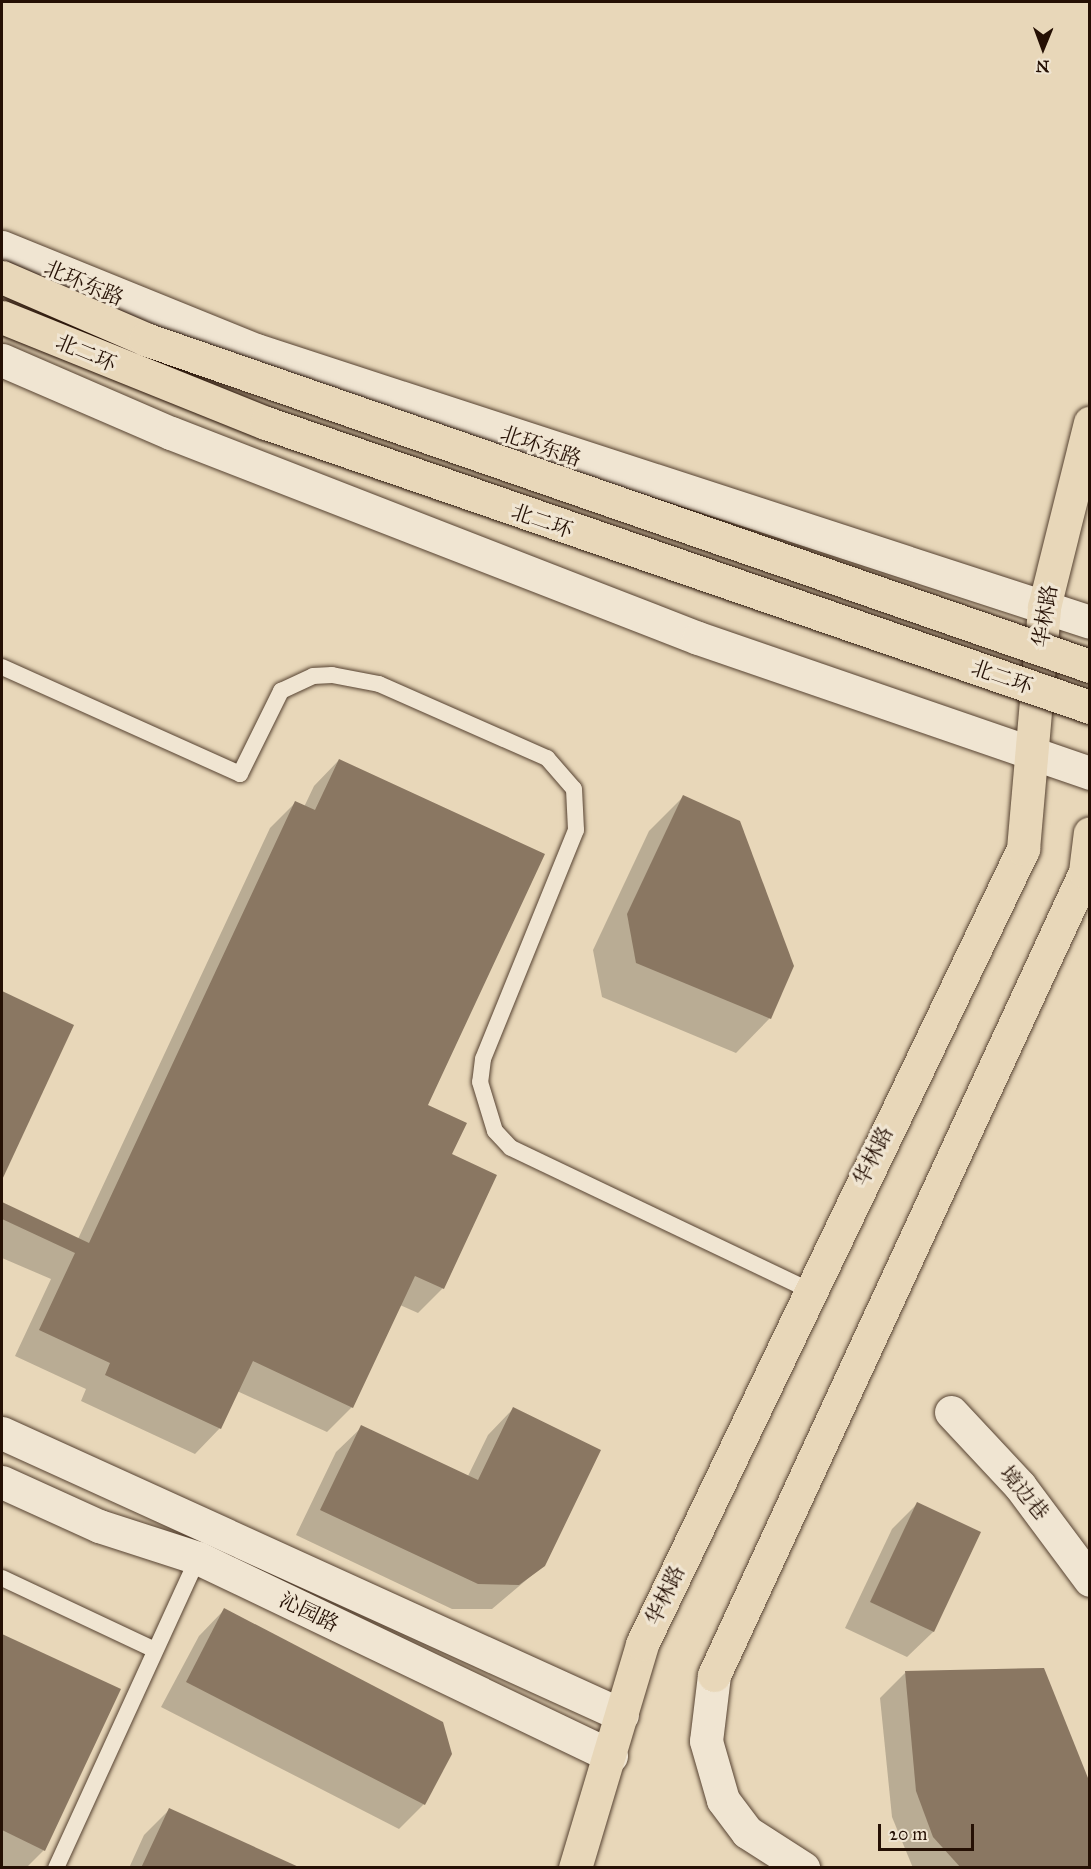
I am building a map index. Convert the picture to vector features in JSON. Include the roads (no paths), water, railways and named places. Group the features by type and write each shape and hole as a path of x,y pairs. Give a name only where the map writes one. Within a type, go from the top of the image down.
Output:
{"main road":[{"name":"北环东路","path":"2,247 266,353 1089,622"},
{"name":"北二环","path":"2,277 145,339 1089,666"},
{"name":"北二环","path":"2,317 266,423 1089,706"},
{"path":"2,360 171,433 698,638 1089,773"},
{"name":"华林路","path":"575,1868 611,1756 642,1644 807,1289 1023,849 1029,752 1044,607 1089,423"},
{"path":"803,1868 747,1832 723,1800 706,1741 714,1675 1085,872 1089,833"},
{"name":"境边巷","path":"951,1412 1020,1485 1089,1580"},
{"path":"2,1434 622,1715"},
{"name":"沁园路","path":"2,1482 99,1526 198,1558 611,1756"}],"lane":[{"path":"2,667 240,774 281,691 313,676 332,675 378,684 547,758 574,789 576,830 483,1059 481,1089 495,1131 511,1148 807,1289"},
{"path":"56,1868 198,1558"},
{"path":"2,1578 155,1650"}]}
